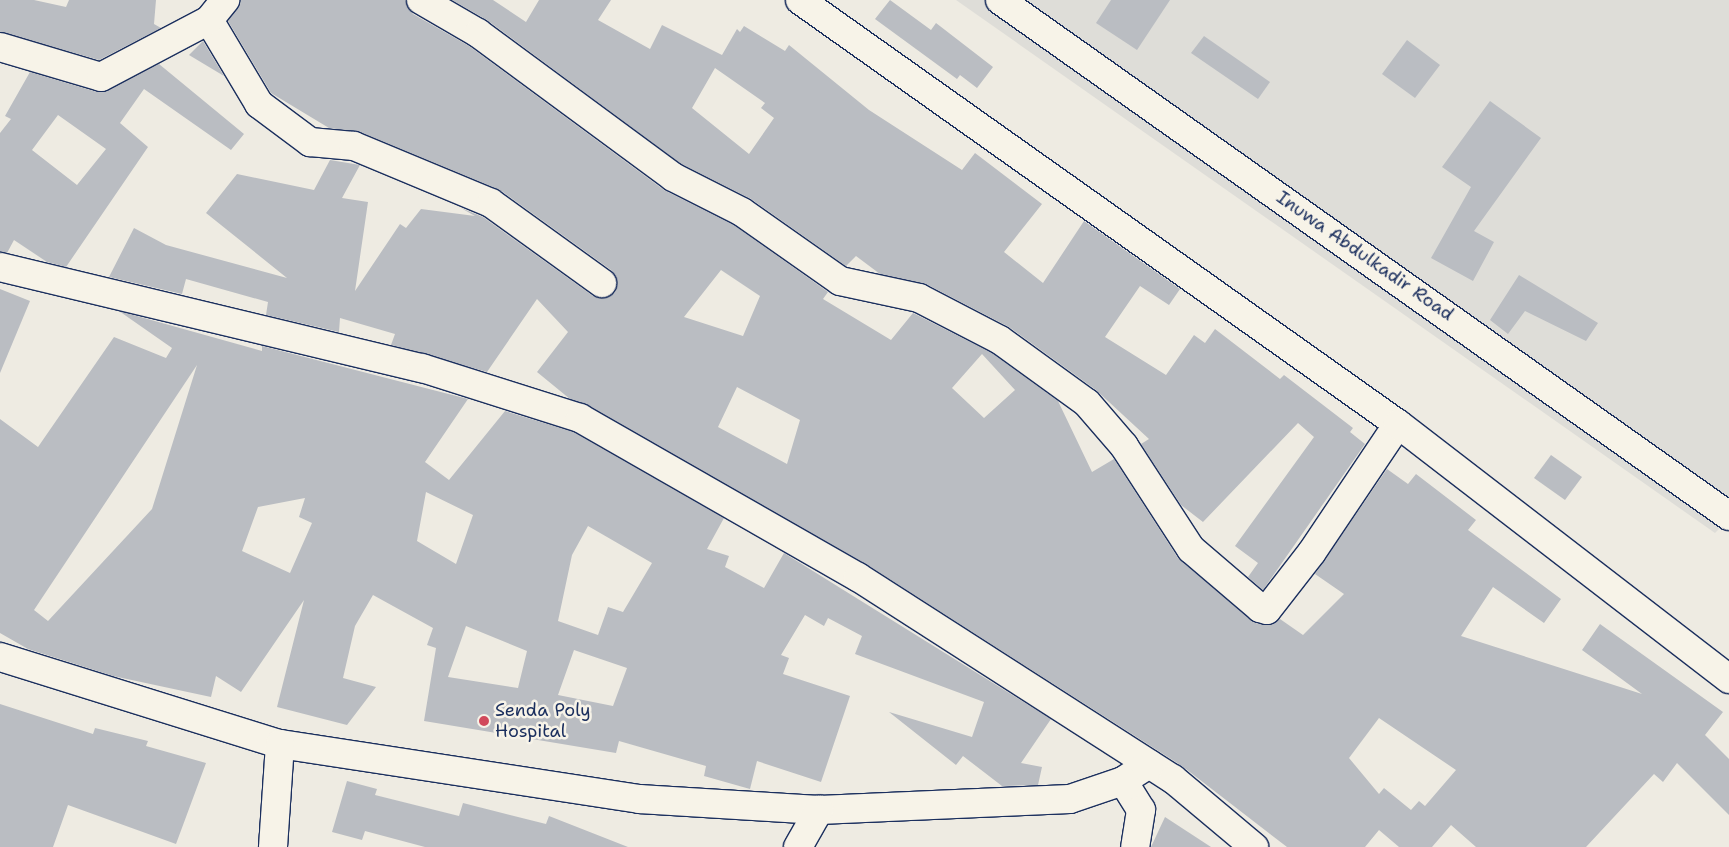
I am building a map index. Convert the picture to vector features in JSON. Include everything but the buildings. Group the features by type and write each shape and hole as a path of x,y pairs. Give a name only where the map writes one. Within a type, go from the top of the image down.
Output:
{"street":[{"path":"421,0 478,33 673,177 742,212 840,281 919,298 1000,340 1086,403 1124,446 1191,549 1260,608 1267,610 1312,552 1398,424"},
{"path":"800,0 1398,424 1729,680"},
{"name":"Inuwa Abdulkadir Road","path":"1000,0 1729,516"},
{"path":"0,47 101,77 217,10 259,104 310,142 354,146 491,203 602,283"},
{"path":"0,266 422,368 580,418 858,578 1149,764 1254,847"},
{"path":"0,657 280,744 639,799 819,810 1070,799 1123,781 1149,764"},
{"path":"273,847 280,744"},
{"path":"1123,781 1141,810 1135,847"},
{"path":"798,847 819,810"}],"shaded area":[{"path":"956,0 1729,0 1729,519 1715,533"}],"place":[{"name":"Senda Poly Hospital","path":"484,721"}]}
